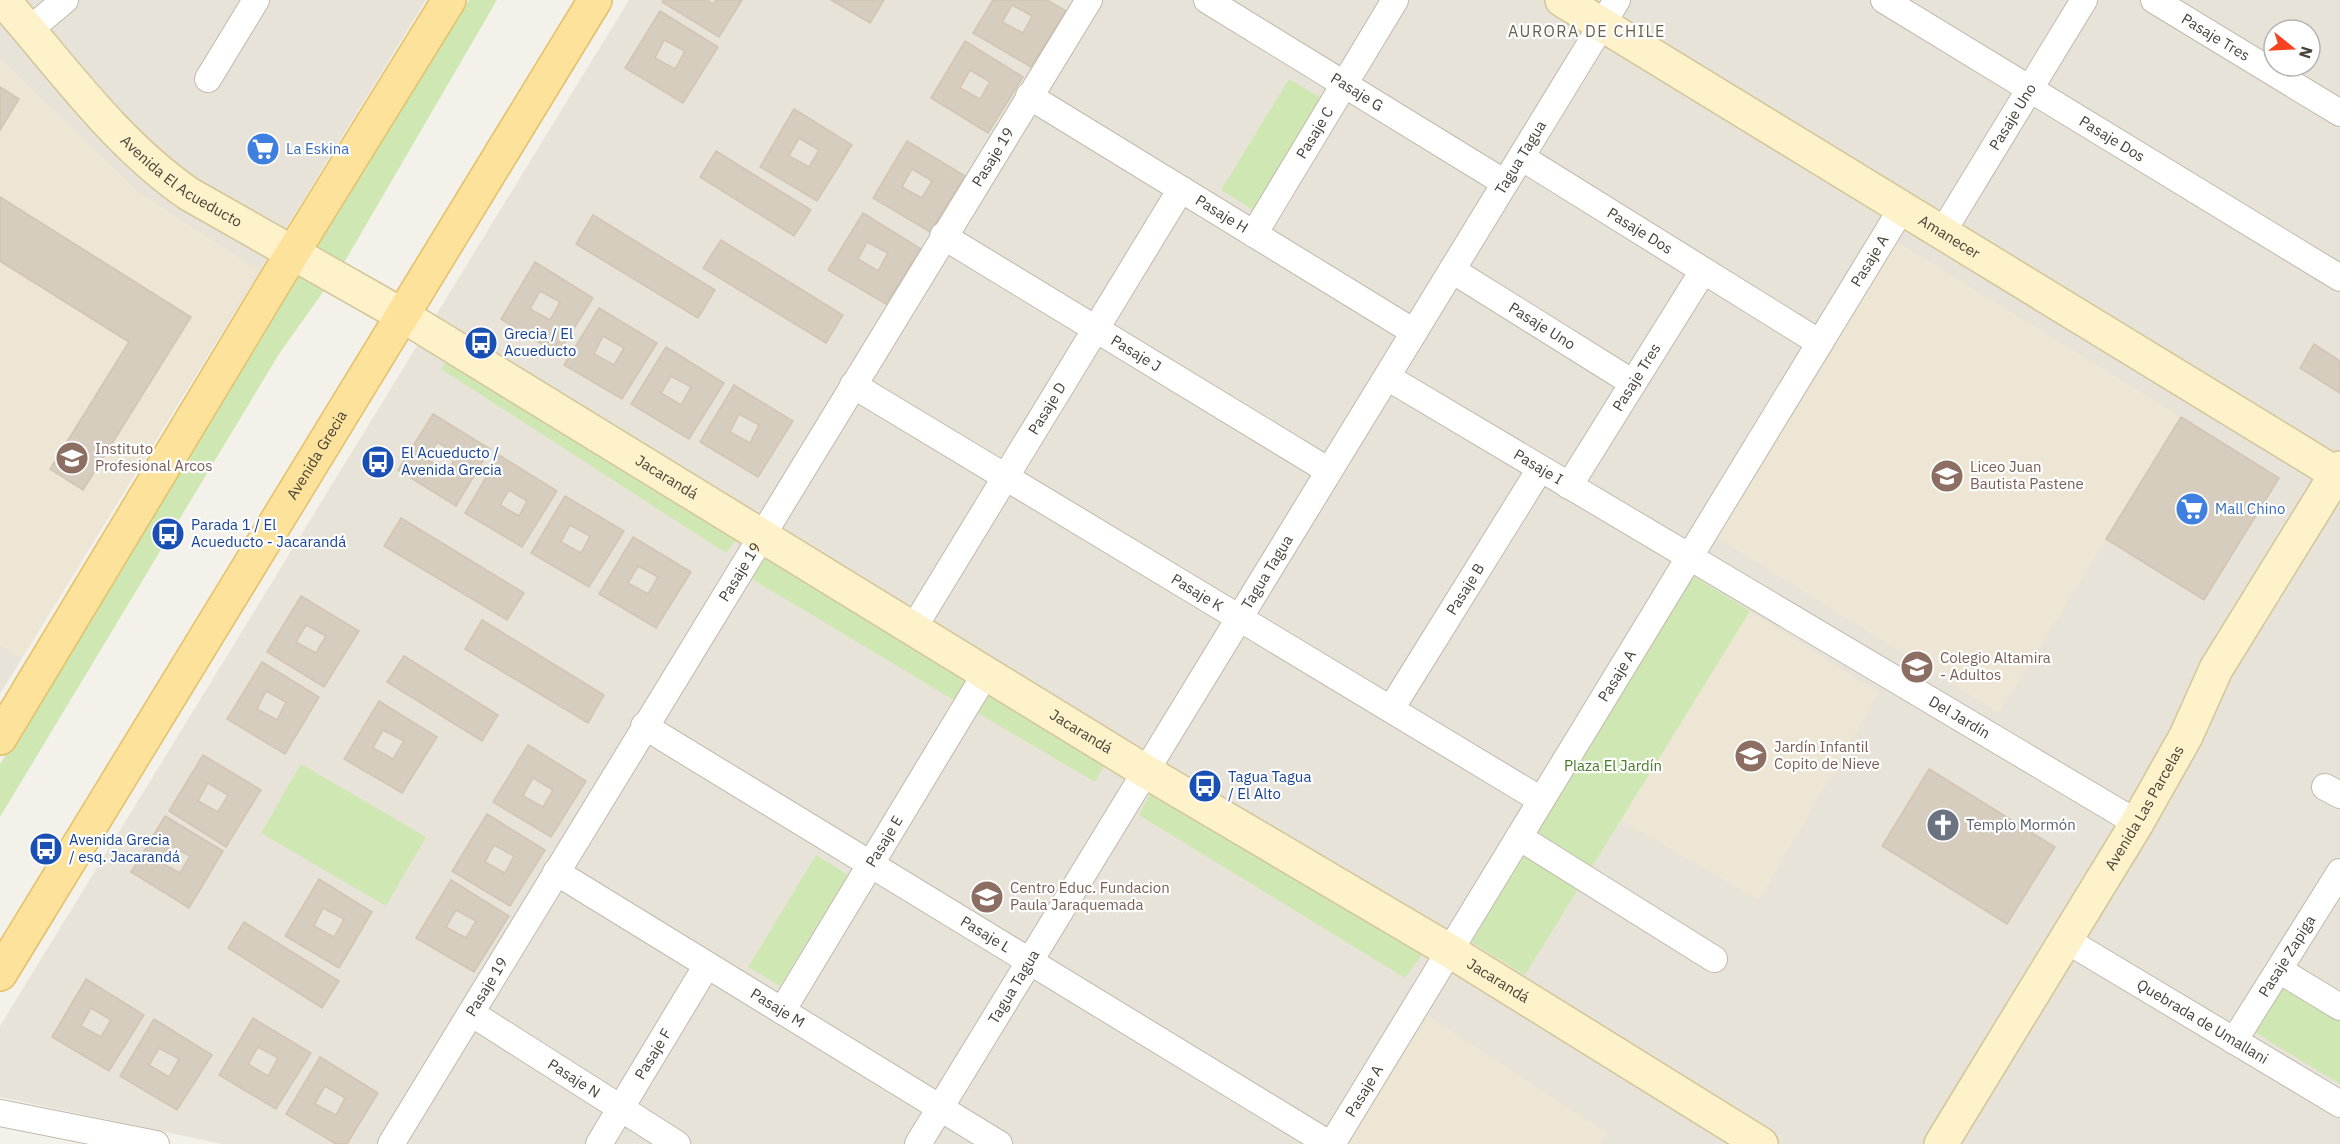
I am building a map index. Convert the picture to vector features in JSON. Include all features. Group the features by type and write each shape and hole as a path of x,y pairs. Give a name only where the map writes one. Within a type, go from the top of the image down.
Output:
{"main road":[{"path":"0,738 293,252 449,0"},
{"name":"Avenida Grecia","path":"0,974 596,0"}],"street":[{"name":"Avenida El Acueducto","path":"3,0 123,140 164,177 189,194 402,315"},
{"path":"29,30 66,0"},
{"path":"208,79 256,0"},
{"name":"Pasaje 19","path":"391,1144 1089,0"},
{"name":"Pasaje G","path":"1208,0 1505,183"},
{"name":"Pasaje C","path":"1254,234 1395,0"},
{"name":"Amanecer","path":"1562,0 1610,12 1902,208 2339,473"},
{"name":"Pasaje Dos","path":"1884,0 2340,278"},
{"name":"Pasaje Uno","path":"1942,233 2084,0"},
{"name":"Pasaje Tres","path":"2154,0 2340,113"},
{"name":"Tagua Tagua","path":"918,1144 1610,12"},
{"name":"Pasaje H","path":"1029,96 1414,332"},
{"name":"Pasaje Dos","path":"1521,157 1820,343"},
{"name":"Pasaje D","path":"913,628 1180,189"},
{"name":"Pasaje A","path":"1330,1144 1902,208"},
{"name":"Pasaje J","path":"944,236 1329,471"},
{"name":"Pasaje Uno","path":"1452,270 1633,383"},
{"name":"Pasaje Tres","path":"1569,486 1703,270"},
{"name":"Jacarandá","path":"402,315 760,537 1145,771 1450,951 1761,1144"},
{"name":"Pasaje I","path":"1387,377 1689,558"},
{"name":"Pasaje K","path":"854,385 1541,800"},
{"name":"Pasaje B","path":"1390,709 1540,469"},
{"name":"Avenida Las Parcelas","path":"1941,1144 2137,823 2186,736 2216,669 2339,473"},
{"name":"Del Jardín","path":"1689,558 2137,823"},
{"name":"Pasaje E","path":"782,1011 986,673"},
{"name":"Pasaje L","path":"644,726 1330,1144"},
{"path":"1519,837 1714,959"},
{"name":"Pasaje M","path":"556,872 999,1144"},
{"name":"Pasaje Zapiga","path":"2234,1041 2340,872"},
{"name":"Quebrada de Umallani","path":"2066,940 2340,1104"},
{"name":"Pasaje F","path":"599,1144 707,965"},
{"path":"2279,970 2340,1007"},
{"name":"Pasaje N","path":"471,1013 677,1144"},
{"path":"0,1113 156,1144"}],"shaded area":[{"path":"0,0 426,0 0,694"},
{"path":"629,0 2340,0 2340,1144 222,1144 0,1097 0,1026"},
{"name":"Instituto Profesional Arcos","path":"0,58 137,191 258,270 22,658 0,645"},
{"name":"Liceo Juan Bautista Pastene","path":"1894,240 2181,417 1999,713 1713,535"},
{"name":"Jardín Infantil Copito de Nieve","path":"1750,611 1879,693 1759,900 1621,820"},
{"path":"1425,1014 1607,1133 1600,1144 1345,1144"}],"green space":[{"path":"469,0 497,0 345,261 279,354 0,817 0,764"},
{"path":"1289,79 1321,98 1253,210 1221,190"},
{"path":"450,357 737,539 726,553 441,369"},
{"path":"762,555 967,679 954,700 747,576"},
{"name":"Plaza El Jardín","path":"1690,574 1750,611 1525,975 1465,938"},
{"path":"990,692 1104,766 1095,782 976,712"},
{"path":"301,764 426,837 386,906 261,833"},
{"path":"1153,788 1424,952 1405,978 1139,815"},
{"path":"816,855 848,875 780,986 748,967"},
{"path":"2280,982 2340,1017 2340,1084 2251,1030"}],"building":[{"path":"663,0 707,0 713,4 716,0 742,0 719,37 662,2"},
{"path":"831,0 884,0 870,23"},
{"path":"993,0 1047,0 1066,11 1031,67 973,33","holes":["1012,5 1032,16 1023,33 1002,22"]},
{"path":"660,11 718,47 683,103 625,68","holes":["664,40 685,51 675,69 655,58"]},
{"path":"965,41 1023,77 988,133 931,98","holes":["970,70 990,82 980,99 960,88"]},
{"path":"0,87 19,99 0,130"},
{"path":"794,109 852,145 817,201 760,167","holes":["799,138 819,150 809,167 789,156"]},
{"path":"907,141 965,176 930,232 873,198","holes":["912,169 932,181 922,198 902,187"]},
{"path":"716,151 811,210 794,236 700,177"},
{"path":"0,197 191,317 83,490 50,469 129,342 0,261"},
{"path":"863,213 921,249 886,304 828,270","holes":["867,242 888,253 878,271 858,259"]},
{"path":"593,215 715,290 698,318 576,244"},
{"path":"721,240 843,315 826,343 703,268"},
{"path":"535,262 593,298 558,354 501,319","holes":["540,291 560,302 550,320 530,309"]},
{"path":"599,308 657,343 622,399 564,365","holes":["603,336 624,348 614,365 594,354"]},
{"path":"2314,344 2340,361 2340,393 2300,368"},
{"path":"666,347 724,383 689,439 631,404","holes":["671,376 691,387 681,405 661,393"]},
{"path":"734,385 793,421 758,477 700,442","holes":["739,414 759,425 750,443 730,432"]},
{"path":"433,414 490,449 456,506 398,470","holes":["437,442 457,454 448,471 428,460"]},
{"name":"Mall Chino","path":"2181,417 2279,478 2204,600 2106,539"},
{"path":"499,455 557,491 522,547 465,513","holes":["509,490 527,501 519,516 500,505"]},
{"path":"565,496 624,531 589,587 531,553","holes":["570,525 590,536 581,553 561,542"]},
{"path":"401,518 524,593 507,620 384,546"},
{"path":"633,537 691,572 656,628 599,594","holes":["638,566 658,577 648,594 628,583"]},
{"path":"301,596 359,631 324,687 267,652","holes":["306,625 326,636 316,653 296,642"]},
{"path":"482,620 604,695 588,723 465,649"},
{"path":"404,656 498,715 482,741 387,682"},
{"path":"262,662 319,697 285,754 227,719","holes":["266,691 286,702 277,720 257,709"]},
{"path":"379,701 437,737 402,793 344,759","holes":["383,730 404,741 393,759 373,748"]},
{"path":"528,745 586,781 551,837 493,802","holes":["533,778 553,790 543,807 523,796"]},
{"path":"203,755 261,790 226,847 169,811","holes":["208,783 228,795 218,812 198,801"]},
{"path":"1929,769 2055,847 2007,924 1882,846"},
{"path":"487,814 545,850 510,906 452,871","holes":["494,845 514,856 505,873 485,862"]},
{"path":"165,816 223,851 189,908 131,872","holes":["170,845 190,856 180,873 160,862"]},
{"path":"319,879 372,912 339,968 285,936","holes":["323,908 344,919 334,937 314,926"]},
{"path":"451,880 509,916 474,972 416,938","holes":["456,910 476,921 466,938 446,927"]},
{"path":"244,922 339,981 322,1008 228,948"},
{"path":"86,979 144,1015 109,1071 52,1037","holes":["91,1008 111,1020 101,1037 81,1026"]},
{"path":"253,1018 311,1053 276,1109 219,1075","holes":["258,1047 278,1058 268,1076 248,1064"]},
{"path":"154,1019 212,1055 177,1110 120,1076","holes":["159,1048 179,1059 169,1077 149,1065"]},
{"path":"320,1057 378,1093 347,1144 336,1144 286,1114","holes":["325,1086 345,1098 336,1115 315,1104"]}],"place":[{"name":"La Eskina","path":"263,149"},
{"name":"Grecia / El Acueducto","path":"481,343"},
{"name":"Instituto Profesional Arcos","path":"72,458"},
{"name":"El Acueducto / Avenida Grecia","path":"378,462"},
{"name":"Liceo Juan Bautista Pastene","path":"1947,476"},
{"name":"Mall Chino","path":"2192,509"},
{"name":"Parada 1 / El Acueducto - Jacarandá","path":"168,534"},
{"name":"Colegio Altamira - Adultos","path":"1917,667"},
{"name":"Jardín Infantil Copito de Nieve","path":"1751,756"},
{"name":"Tagua Tagua / El Alto","path":"1205,786"},
{"name":"Templo Mormón","path":"1943,825"},
{"name":"Avenida Grecia / esq. Jacarandá","path":"46,849"},
{"name":"Centro Educ. Fundacion Paula Jaraquemada","path":"987,897"}],"district":[{"name":"AURORA DE CHILE","path":"1587,31"}]}
